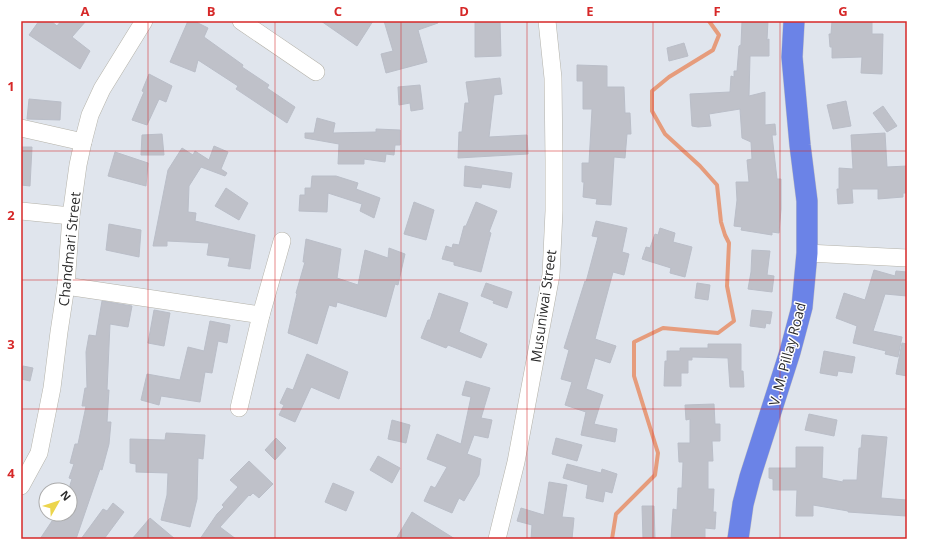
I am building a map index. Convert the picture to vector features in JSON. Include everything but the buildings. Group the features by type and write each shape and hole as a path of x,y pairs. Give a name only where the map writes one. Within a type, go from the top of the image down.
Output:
{"main road":[{"name":"V. M. Pillay Road","path":"738,539 743,504 750,478 788,360 802,307 807,253 807,201 792,57 794,21"}],"street":[{"name":"Chandmari Street","path":"21,486 39,452 52,388 66,286 71,216 83,142 90,116 102,89 144,21"},
{"path":"241,21 316,72"},
{"name":"Musuniwai Street","path":"497,539 516,462 551,275 554,211 553,78 547,21"},
{"path":"21,128 83,142"},
{"path":"21,211 71,216"},
{"path":"239,408 261,315 282,241"},
{"path":"807,253 907,258"},
{"path":"66,286 261,315"}],"waterway":[{"path":"612,539 616,514 655,475 658,453 634,376 634,342 663,328 718,333 734,321 727,286 729,243 721,222 717,185 700,166 665,134 652,111 652,91 669,77 713,50 719,35 709,21"}]}
